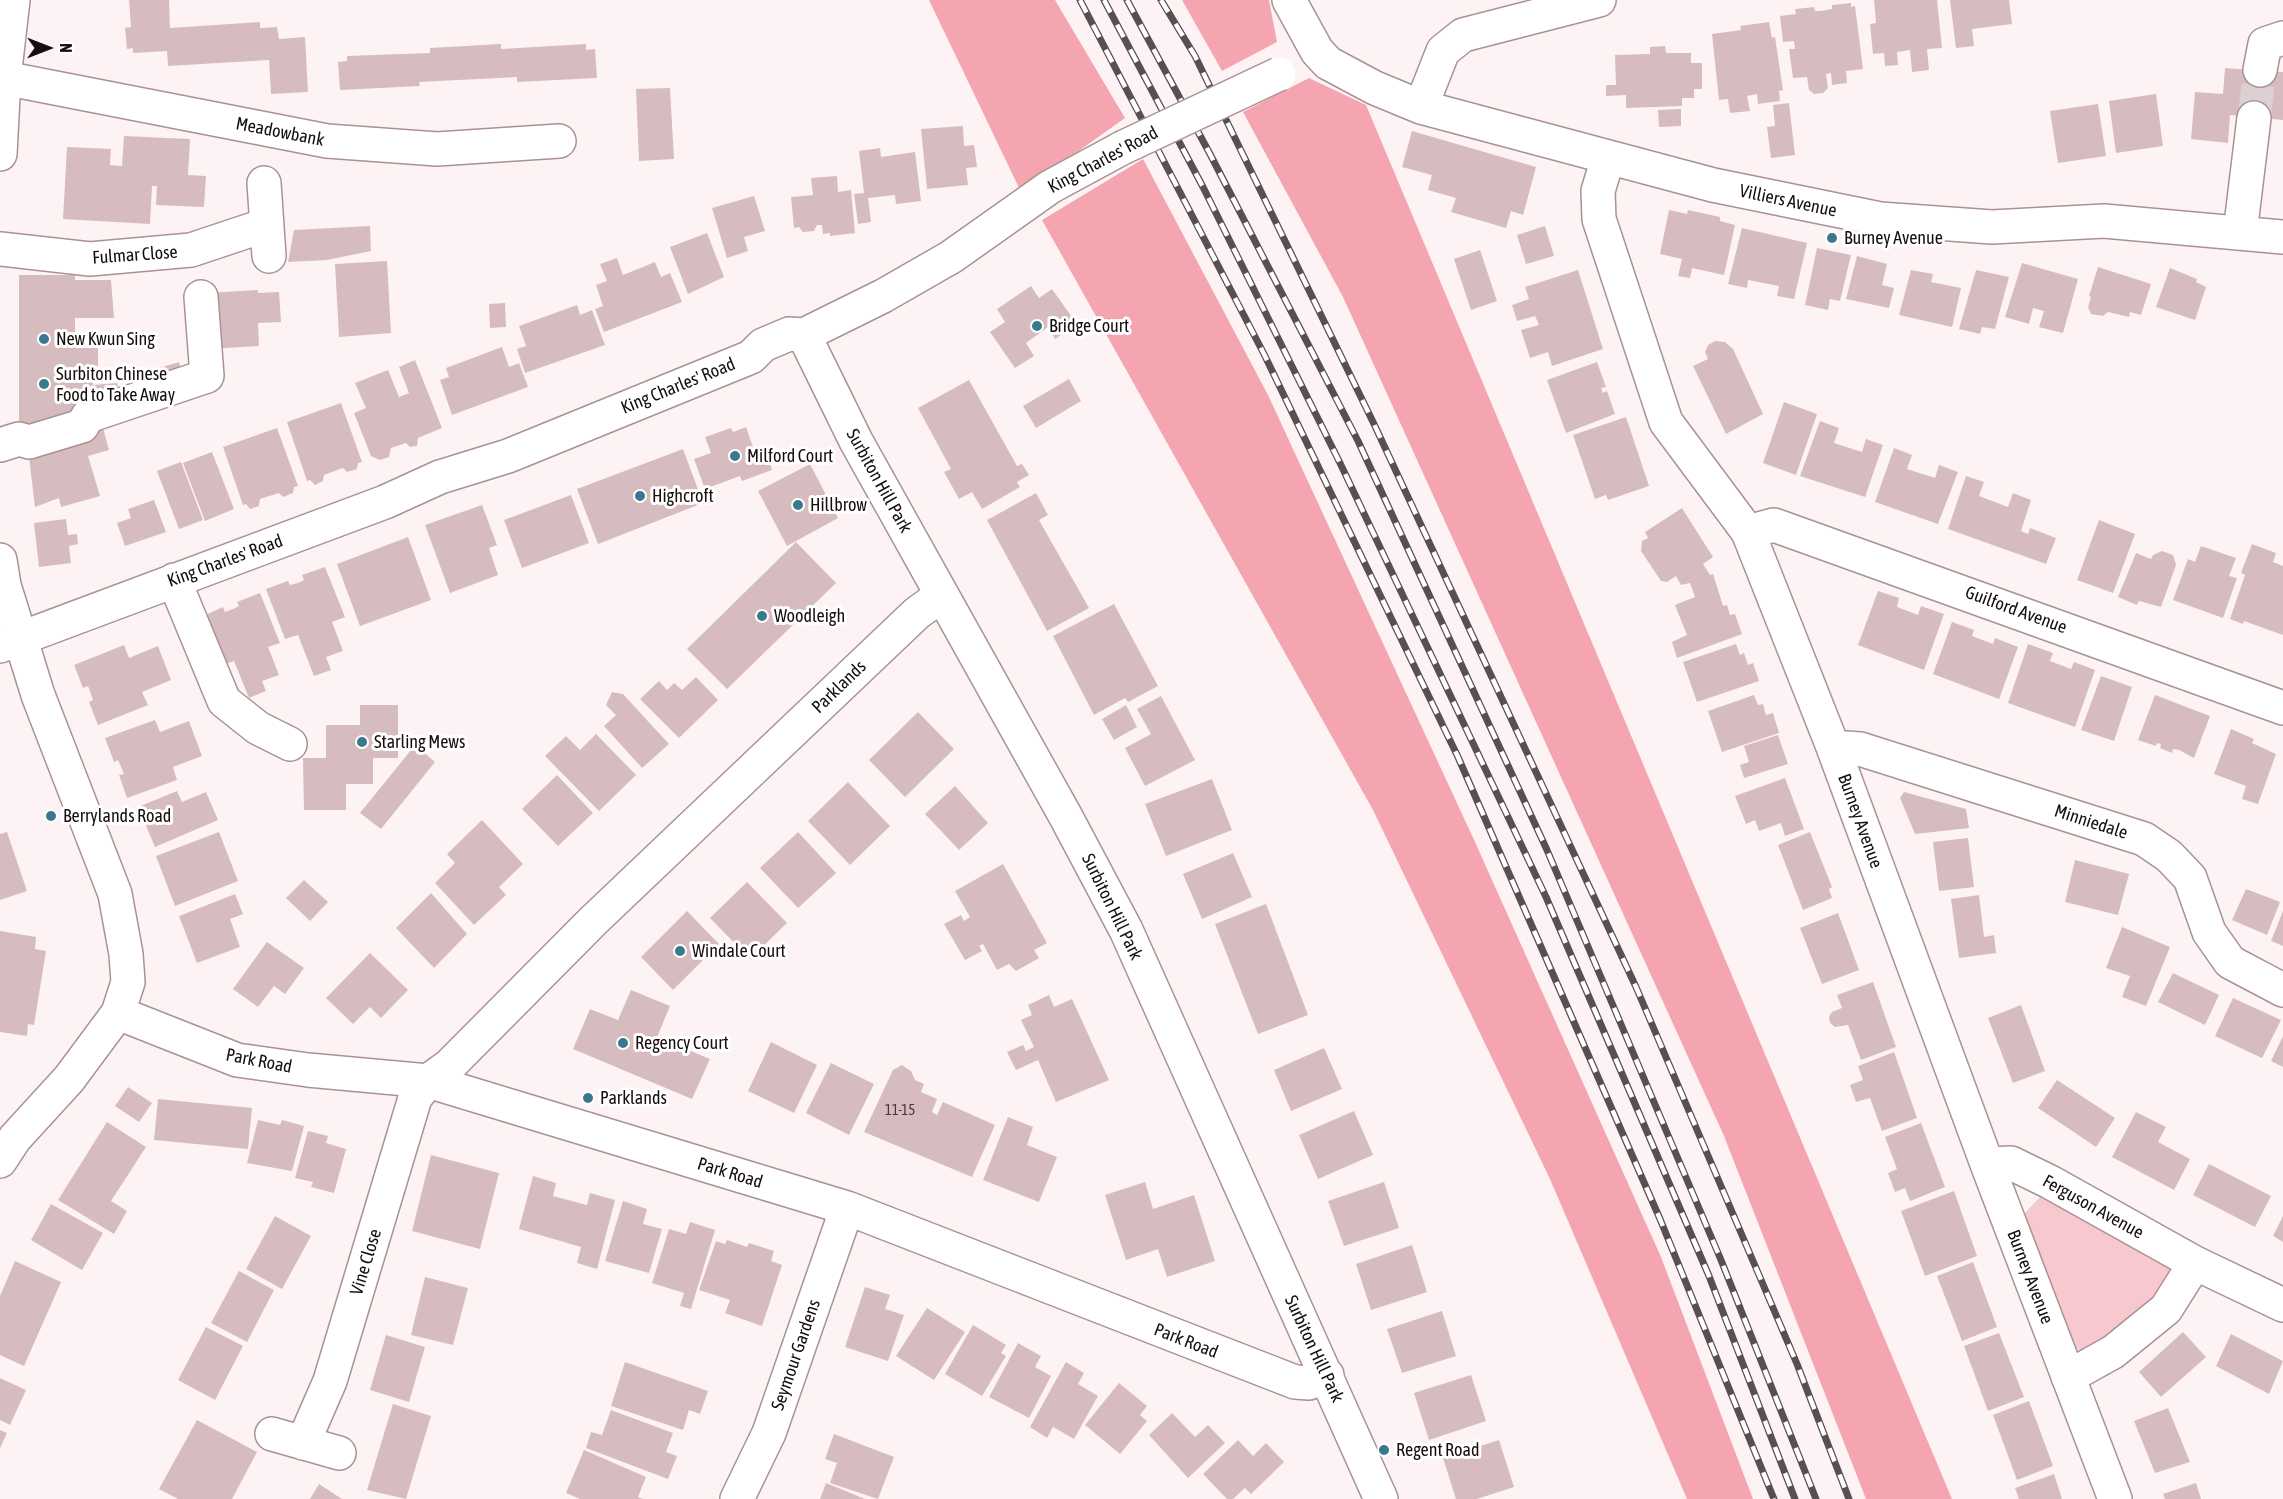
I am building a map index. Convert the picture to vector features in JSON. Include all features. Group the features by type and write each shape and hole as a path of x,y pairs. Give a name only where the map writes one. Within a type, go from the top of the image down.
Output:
{"street":[{"path":"1289,0 1317,51"},
{"path":"1421,106 1443,51 1463,35 1599,0"},
{"path":"0,154 8,7"},
{"path":"2260,70 2265,44 2283,38"},
{"name":"King Charles' Road","path":"9,642 385,502 440,477 508,456 751,357 763,345 789,334 804,335 922,274 1050,187 1122,148 1279,74 1317,51"},
{"name":"Villiers Avenue","path":"1317,51 1328,63 1351,77 1421,106 1713,185 1880,219 1992,227 2104,221 2283,237"},
{"name":"Meadowbank","path":"4,78 327,141 437,149 559,141"},
{"path":"2240,233 2254,118"},
{"name":"Burney Avenue","path":"1608,158 1598,191 1599,219 1666,422 1748,532 1833,747 1986,1164 2115,1499"},
{"name":"Fulmar Close","path":"0,249 90,260 268,240 264,183"},
{"path":"0,445 19,439 29,442 82,426 88,416 207,376 201,297"},
{"name":"Surbiton Hill Park","path":"804,335 856,441 1066,817 1126,930 1235,1179 1327,1375 1381,1499"},
{"name":"Guilford Avenue","path":"1748,532 1774,525 2283,708"},
{"path":"0,560 9,642 62,760 115,894 129,982 118,1013 69,1079 15,1138 0,1161"},
{"path":"174,580 224,701 258,728 290,744"},
{"name":"Parklands","path":"428,1081 449,1066 593,921 917,613 942,595"},
{"name":"Minniedale","path":"1833,747 1860,749 2144,839 2169,856 2190,878 2209,932 2230,962 2283,990"},
{"name":"Park Road","path":"118,1013 237,1060 308,1070 428,1081 847,1208 1295,1382 1309,1383 1327,1375"},
{"name":"Vine Close","path":"303,1443 330,1381 415,1098 428,1081"},
{"name":"Ferguson Avenue","path":"1986,1164 2011,1163 2050,1182 2195,1263 2283,1305"},
{"name":"Seymour Gardens","path":"737,1499 769,1433 847,1208"},
{"path":"2068,1377 2113,1352 2166,1309 2195,1263"},
{"path":"272,1434 339,1453"}],"shaded area":[{"path":"929,0 1055,0 1125,118 1021,192"},
{"path":"1182,0 1269,0 1277,42 1222,71"},
{"path":"1309,78 1366,105 1952,1499 1866,1499 1724,1136 1343,297 1243,112"},
{"path":"1143,159 1268,395 1475,842 1661,1257 1753,1499 1687,1499 1550,1179 1373,810 1042,220"},
{"path":"2057,1196 2168,1256 2174,1273 2143,1312 2085,1353 2072,1346 2024,1214 2040,1197"}],"building":[{"path":"129,0 169,0 170,28 260,22 260,28 277,27 279,39 305,37 308,92 271,94 269,60 168,66 167,51 133,53 133,48 127,49 125,28 131,27"},
{"path":"1874,0 1937,0 1942,48 1927,49 1929,70 1912,72 1910,50 1897,52 1898,65 1885,66 1884,53 1873,54 1870,24 1876,23"},
{"path":"1950,0 2009,0 2012,24 1972,29 1974,46 1956,48"},
{"path":"1851,3 1851,7 1855,6 1863,69 1846,71 1847,83 1832,85 1831,73 1826,74 1828,88 1823,93 1814,94 1809,90 1807,77 1793,78 1789,49 1795,49 1794,41 1783,42 1780,16 1796,14 1795,9 1814,7 1815,11 1821,11 1832,9 1832,5"},
{"path":"1769,22 1772,38 1775,37 1783,90 1779,91 1780,101 1758,104 1757,94 1747,96 1750,111 1730,113 1728,99 1719,100 1712,34 1741,30 1740,26"},
{"path":"501,44 501,49 586,44 586,50 595,49 597,78 517,82 517,77 419,82 420,86 340,90 338,62 347,61 347,56 430,53 430,48"},
{"path":"1665,46 1666,53 1691,53 1691,63 1702,63 1702,89 1694,89 1694,98 1682,98 1682,106 1626,108 1626,95 1606,96 1606,85 1616,85 1615,55 1650,54 1650,47"},
{"path":"2225,68 2283,72 2283,120 2230,115 2228,143 2191,139 2195,92 2223,94"},
{"path":"670,88 674,159 639,161 636,89"},
{"path":"2156,94 2163,146 2116,153 2109,101"},
{"path":"1789,103 1795,155 1771,158 1767,127 1775,126 1773,105"},
{"path":"2098,104 2106,156 2058,163 2050,111"},
{"path":"1681,109 1681,126 1659,127 1658,110"},
{"path":"963,126 964,146 974,145 977,167 966,168 968,185 927,189 921,129"},
{"path":"1412,131 1536,167 1523,215 1511,211 1506,228 1451,212 1456,198 1428,190 1432,175 1402,167"},
{"path":"124,136 190,139 188,175 206,176 204,207 156,205 157,186 152,186 150,224 63,219 67,147 111,149 110,165 122,166"},
{"path":"880,148 881,157 915,152 921,201 896,204 895,195 868,198 871,222 858,224 854,194 864,193 859,151"},
{"path":"837,176 838,192 851,190 855,233 830,236 830,233 823,234 822,225 817,225 814,231 803,232 799,227 794,228 791,197 813,195 811,178"},
{"path":"754,196 765,231 744,237 748,251 727,258 712,208"},
{"path":"1669,210 1687,214 1688,210 1720,217 1720,221 1735,225 1724,275 1692,268 1690,278 1678,276 1682,259 1660,254"},
{"path":"370,226 371,251 327,260 288,262 294,230"},
{"path":"1545,226 1554,256 1526,264 1517,235"},
{"path":"1742,228 1807,243 1794,299 1777,296 1779,286 1748,280 1747,288 1728,284"},
{"path":"707,233 724,277 688,294 670,247"},
{"path":"1817,248 1851,255 1840,301 1830,299 1828,310 1805,305"},
{"path":"1480,250 1497,301 1471,310 1454,259"},
{"path":"1857,256 1887,264 1882,285 1894,288 1889,308 1846,299"},
{"path":"617,258 623,275 655,262 661,277 670,273 682,302 604,332 595,309 603,306 596,285 607,281 600,264"},
{"path":"387,261 391,333 339,337 335,264"},
{"path":"2022,263 2078,279 2063,333 2039,327 2044,311 2033,308 2029,324 2005,317"},
{"path":"2098,267 2151,284 2141,315 2130,312 2129,317 2108,312 2103,316 2091,314 2088,307 2091,297 2089,296"},
{"path":"2170,268 2197,279 2196,282 2206,287 2195,320 2156,307"},
{"path":"1578,270 1603,349 1552,366 1548,352 1530,358 1521,330 1539,325 1535,316 1517,321 1512,305 1529,299 1525,287"},
{"path":"1911,270 1933,274 1931,282 1961,288 1952,327 1899,315"},
{"path":"1976,270 2009,277 1995,329 1982,327 1980,334 1959,329"},
{"path":"19,275 75,275 75,280 111,280 114,318 75,318 75,348 98,348 98,366 75,366 75,377 93,377 93,385 117,383 119,389 158,377 156,369 179,362 185,381 19,430"},
{"name":"Bridge Court","path":"1031,286 1039,298 1052,289 1077,324 1055,339 1048,327 1026,343 1034,356 1015,368 990,332 1005,322 997,309"},
{"path":"258,290 258,293 279,292 281,322 258,323 259,346 209,349 205,293"},
{"path":"505,303 506,327 490,328 489,304"},
{"path":"577,305 580,315 592,310 605,345 525,373 517,349 526,346 519,326"},
{"path":"1715,341 1725,342 1733,349 1763,414 1726,434 1693,366 1708,359 1705,352 1708,345"},
{"path":"502,347 509,367 519,363 528,387 452,415 440,380 449,377 446,368"},
{"path":"415,360 442,428 418,438 417,446 410,447 406,443 391,448 389,457 380,460 371,456 354,413 366,408 355,383 388,370 399,397 409,393 399,367"},
{"path":"1597,362 1606,387 1601,388 1603,393 1607,391 1615,414 1566,433 1547,380"},
{"path":"1069,379 1081,401 1036,428 1023,406"},
{"path":"969,380 1017,466 1022,464 1029,475 1017,482 1020,487 982,509 972,492 959,499 944,472 951,469 918,408"},
{"path":"1784,402 1817,414 1796,475 1763,463"},
{"path":"341,403 362,462 358,463 357,469 347,472 343,468 324,475 323,481 315,485 310,480 307,481 287,422"},
{"path":"1626,417 1649,486 1608,500 1606,495 1595,499 1573,435"},
{"path":"1820,421 1839,428 1834,443 1862,452 1866,439 1883,445 1865,497 1800,476"},
{"name":"Milford Court","path":"746,427 755,453 765,449 772,470 742,481 740,476 705,489 694,459 711,453 705,437 731,428 733,432"},
{"path":"103,428 109,450 88,456 100,496 61,507 59,498 35,507 28,449"},
{"path":"277,428 298,486 294,487 293,493 283,497 279,493 260,499 259,506 250,509 246,504 243,505 223,447"},
{"path":"1894,448 1912,455 1907,469 1935,478 1939,465 1958,472 1938,524 1875,502"},
{"name":"Highcroft","path":"683,449 703,503 598,544 577,489"},
{"path":"212,452 234,509 205,521 183,463"},
{"path":"181,462 203,520 179,529 157,471"},
{"name":"Hillbrow","path":"810,464 838,518 787,546 758,491"},
{"path":"1966,476 1984,482 1979,496 2008,507 2013,493 2031,500 2021,531 2028,534 2030,528 2056,538 2046,564 1948,529"},
{"path":"1036,493 1048,515 1039,520 1089,608 1047,631 987,520"},
{"path":"571,495 589,543 522,568 504,520"},
{"path":"154,500 166,532 125,546 117,523 131,518 128,509"},
{"path":"482,505 497,545 489,548 498,575 450,593 425,525"},
{"path":"1682,508 1713,557 1703,564 1710,575 1713,574 1723,606 1727,605 1730,615 1735,614 1742,634 1677,658 1672,642 1687,635 1675,605 1695,597 1690,583 1681,585 1676,576 1667,582 1661,581 1641,551 1642,541 1648,538 1645,532"},
{"path":"66,519 68,535 77,534 78,544 69,546 71,563 39,567 34,523"},
{"path":"2099,520 2135,534 2113,593 2077,580"},
{"path":"408,537 431,600 360,626 337,564"},
{"name":"Woodleigh","path":"796,542 836,583 727,689 687,649"},
{"path":"2252,544 2276,553 2273,562 2283,566 2283,635 2244,621 2243,624 2230,619 2245,575 2241,573"},
{"path":"2201,546 2236,558 2229,576 2237,578 2223,618 2173,600 2188,559 2195,562"},
{"path":"2162,551 2173,555 2176,565 2161,607 2139,601 2137,605 2118,597 2136,553 2151,559 2153,555"},
{"path":"325,567 345,617 332,622 343,651 326,657 331,670 314,676 298,635 285,639 266,589 288,581 290,585 298,583 304,580 302,575"},
{"path":"1878,591 1899,598 1897,607 1918,615 1921,606 1944,614 1924,670 1858,645"},
{"path":"260,593 280,643 268,647 279,675 262,681 266,691 249,698 234,661 221,666 201,617 223,607 225,612 233,609 239,606 237,602"},
{"path":"1114,604 1158,686 1128,702 1125,698 1094,715 1053,636"},
{"path":"1952,622 1974,630 1972,636 1993,644 1995,638 2018,647 1999,699 1933,674"},
{"path":"1736,644 1740,655 1744,653 1748,665 1753,663 1759,681 1697,702 1683,662"},
{"path":"2028,644 2053,653 2050,661 2071,669 2074,662 2095,670 2075,727 2008,703"},
{"path":"124,645 129,658 158,646 171,680 142,692 148,705 98,725 89,702 93,700 88,686 83,688 74,665"},
{"path":"2101,676 2132,687 2114,741 2081,730"},
{"path":"696,677 718,700 679,738 640,699 659,681 667,690 674,683 682,690"},
{"path":"612,692 623,694 669,744 642,768 604,726 616,715 606,705"},
{"path":"1754,695 1758,705 1763,704 1766,715 1773,713 1779,733 1722,752 1708,711"},
{"path":"2155,695 2210,716 2194,758 2179,750 2173,749 2172,753 2160,748 2161,744 2157,743 2156,746 2138,740"},
{"path":"1161,696 1195,760 1145,786 1125,748 1151,734 1137,709"},
{"name":"Starling Mews","path":"360,705 398,705 398,758 373,758 373,784 346,784 346,810 304,810 303,758 326,758 326,725 360,725"},
{"path":"1126,705 1137,727 1114,740 1102,719"},
{"path":"918,712 954,749 905,797 869,760"},
{"path":"155,720 160,732 189,721 202,756 173,767 177,780 127,798 119,775 124,774 118,760 114,762 105,738"},
{"path":"2231,729 2254,739 2252,743 2276,754 2258,804 2242,799 2246,786 2214,774"},
{"path":"596,734 636,775 599,811 545,756 566,736 580,750"},
{"path":"1778,735 1788,764 1744,778 1740,765 1749,762 1744,746"},
{"path":"415,745 435,762 381,829 360,813"},
{"path":"557,775 593,813 558,846 522,809"},
{"path":"1785,778 1804,829 1785,836 1781,823 1759,831 1755,820 1746,824 1735,796"},
{"path":"1212,779 1232,830 1166,856 1145,804"},
{"path":"848,782 890,826 850,865 808,821"},
{"path":"955,786 988,823 959,850 925,814"},
{"path":"177,791 182,802 206,792 218,820 155,847 138,807"},
{"path":"1904,792 1966,809 1969,828 1915,834 1900,798"},
{"path":"482,820 523,864 499,887 506,895 474,925 435,883 455,863 447,854"},
{"path":"7,832 27,891 0,900 0,834"},
{"path":"219,832 238,881 175,906 156,856"},
{"path":"798,832 836,873 798,908 760,868"},
{"path":"1810,832 1832,887 1829,889 1832,898 1803,910 1778,845"},
{"path":"1968,838 1974,887 1939,891 1933,842"},
{"path":"1233,853 1252,897 1202,919 1183,874"},
{"path":"2075,860 2129,874 2118,915 2065,902"},
{"path":"1003,864 1047,943 1034,950 1039,958 1016,971 1009,964 997,970 983,944 979,946 982,951 965,960 944,924 961,915 964,921 970,917 955,891"},
{"path":"304,880 328,902 310,921 286,898"},
{"path":"747,882 787,923 750,959 710,918"},
{"path":"2246,889 2280,902 2267,935 2232,920"},
{"path":"431,893 467,934 434,968 396,928"},
{"path":"235,894 243,914 230,919 240,947 197,963 179,916"},
{"path":"1979,895 1984,937 1994,935 1996,953 1959,958 1951,899"},
{"path":"1266,904 1308,1015 1258,1034 1215,924"},
{"name":"Windale Court","path":"687,911 719,944 673,990 641,957"},
{"path":"2283,911 2283,946 2271,941"},
{"path":"1838,913 1859,970 1822,984 1800,928"},
{"path":"2122,927 2170,947 2146,1006 2122,997 2130,976 2106,968"},
{"path":"0,931 36,937 35,949 46,951 34,1025 28,1024 27,1036 0,1032"},
{"path":"267,942 304,968 285,994 274,986 258,1007 233,989"},
{"path":"370,953 408,990 381,1018 370,1007 353,1024 326,998"},
{"path":"2173,973 2219,995 2205,1025 2158,1002"},
{"path":"1873,982 1896,1047 1861,1060 1848,1025 1835,1027 1830,1023 1829,1017 1832,1012 1842,1008 1837,995"},
{"name":"Regency Court","path":"631,990 670,1006 657,1037 710,1059 692,1099 573,1049 590,1009 618,1020"},
{"path":"1049,995 1054,1007 1072,999 1109,1080 1056,1102 1038,1060 1016,1070 1007,1052 1023,1045 1026,1051 1034,1047 1021,1020 1032,1015 1028,1005"},
{"path":"2233,998 2281,1020 2262,1058 2215,1036"},
{"path":"2021,1005 2045,1071 2013,1083 1988,1018"},
{"path":"2283,1036 2283,1067 2271,1061"},
{"path":"771,1042 817,1065 794,1113 748,1091"},
{"path":"1324,1048 1342,1089 1291,1111 1274,1070"},
{"path":"1894,1052 1917,1118 1882,1131 1870,1098 1856,1102 1850,1085 1863,1080 1858,1066"},
{"path":"831,1063 874,1084 849,1135 806,1113"},
{"path":"902,1065 911,1071 915,1080 924,1084 921,1092 937,1099 932,1112 937,1115 943,1102 995,1125 972,1177 864,1132 893,1070"},
{"path":"2057,1080 2115,1118 2096,1147 2038,1108"},
{"path":"128,1087 152,1103 139,1122 115,1106"},
{"path":"158,1099 252,1108 248,1149 154,1140"},
{"path":"1354,1111 1373,1155 1318,1179 1299,1135"},
{"path":"2136,1112 2166,1127 2158,1142 2190,1159 2174,1190 2112,1157"},
{"path":"1008,1117 1033,1127 1027,1145 1057,1157 1039,1202 983,1180"},
{"path":"258,1120 280,1125 282,1120 304,1126 292,1171 247,1163"},
{"path":"107,1122 146,1147 111,1201 127,1211 114,1234 58,1200"},
{"path":"1921,1123 1945,1187 1910,1201 1905,1188 1895,1192 1888,1173 1897,1169 1885,1137"},
{"path":"308,1131 328,1136 326,1143 346,1149 334,1193 311,1187 313,1182 295,1178"},
{"path":"431,1155 499,1173 480,1249 412,1231"},
{"path":"2209,1164 2271,1196 2255,1227 2193,1195"},
{"path":"533,1176 556,1183 553,1196 587,1205 590,1193 615,1200 597,1269 577,1263 581,1247 519,1229"},
{"path":"1145,1182 1153,1209 1194,1195 1215,1261 1167,1277 1158,1249 1126,1260 1105,1195"},
{"path":"1384,1182 1399,1228 1344,1246 1328,1201"},
{"path":"1954,1191 1977,1256 1925,1276 1901,1211"},
{"path":"623,1201 647,1209 643,1224 662,1229 649,1273 605,1261"},
{"path":"51,1204 103,1233 82,1270 31,1240"},
{"path":"275,1216 311,1236 282,1289 246,1269"},
{"path":"2283,1216 2283,1242 2273,1236"},
{"path":"690,1222 715,1230 691,1309 680,1306 684,1293 652,1283 669,1229 686,1234"},
{"path":"727,1240 747,1247 749,1243 774,1251 771,1261 782,1265 762,1326 725,1313 730,1300 699,1290 716,1241 725,1244"},
{"path":"1412,1245 1427,1292 1371,1310 1356,1264"},
{"path":"15,1261 61,1282 24,1366 0,1355 0,1296"},
{"path":"1973,1262 1997,1327 1962,1341 1937,1276"},
{"path":"239,1271 274,1290 247,1342 211,1323"},
{"path":"425,1277 468,1288 453,1345 411,1335"},
{"path":"865,1287 890,1295 885,1309 904,1315 888,1361 845,1347"},
{"path":"927,1308 965,1332 934,1380 896,1356"},
{"path":"1442,1311 1456,1356 1402,1373 1387,1329"},
{"path":"973,1325 1006,1345 1001,1353 1006,1356 982,1396 945,1374"},
{"path":"206,1327 243,1346 215,1400 178,1380"},
{"path":"2183,1332 2206,1357 2161,1397 2139,1372"},
{"path":"1999,1333 2024,1397 1988,1411 1964,1346"},
{"path":"2231,1334 2283,1361 2269,1394 2216,1366"},
{"path":"386,1335 425,1347 409,1402 370,1390"},
{"path":"1018,1343 1041,1356 1035,1367 1051,1376 1029,1418 989,1397"},
{"path":"625,1362 708,1391 700,1414 689,1410 683,1430 611,1406"},
{"path":"1066,1362 1084,1373 1078,1384 1098,1396 1074,1439 1053,1427 1047,1438 1030,1427"},
{"path":"1471,1375 1486,1421 1429,1440 1414,1393"},
{"path":"0,1378 26,1390 10,1425 0,1420"},
{"path":"1119,1383 1147,1406 1140,1415 1147,1421 1120,1454 1085,1425"},
{"path":"2029,1401 2053,1466 2017,1480 1993,1415"},
{"path":"393,1404 431,1416 406,1499 367,1490"},
{"path":"2168,1408 2190,1462 2155,1473 2134,1421"},
{"path":"611,1410 673,1433 666,1452 677,1456 668,1479 586,1448 591,1432 602,1435"},
{"path":"1172,1413 1195,1437 1208,1425 1225,1443 1188,1478 1149,1435"},
{"path":"197,1420 257,1452 232,1499 178,1499 159,1489"},
{"path":"0,1430 7,1433 0,1448"},
{"path":"834,1434 894,1457 878,1499 830,1483 837,1463 825,1459"},
{"path":"1238,1440 1253,1456 1266,1443 1284,1462 1251,1494 1245,1488 1233,1499 1227,1499 1203,1474"},
{"path":"1499,1440 1514,1487 1477,1499 1456,1499 1443,1458"},
{"path":"584,1450 646,1477 638,1497 643,1499 580,1499 566,1493"},
{"path":"2054,1474 2062,1499 2019,1499 2015,1488"},
{"path":"826,1483 865,1499 820,1499"},
{"path":"2196,1483 2201,1499 2165,1499 2163,1494"},
{"path":"319,1484 342,1499 310,1499"}],"tunnel":[{"path":"2254,118 2260,70"}],"railway":[{"path":"1080,0 1264,354 1458,757 1660,1219 1774,1499"},
{"path":"1104,0 1203,187 1340,463 1546,897 1709,1276 1795,1499"},
{"path":"1127,0 1210,154 1358,441 1547,850 1721,1260 1816,1499"},
{"path":"1161,0 1195,56 1374,424 1636,987 1797,1364 1849,1499"}],"place":[{"name":"Burney Avenue","path":"1832,238"},
{"name":"Bridge Court","path":"1037,326"},
{"name":"New Kwun Sing","path":"44,339"},
{"name":"Surbiton Chinese Food to Take Away","path":"44,384"},
{"name":"Milford Court","path":"735,456"},
{"name":"Highcroft","path":"640,496"},
{"name":"Hillbrow","path":"798,505"},
{"name":"Woodleigh","path":"762,616"},
{"name":"Starling Mews","path":"362,742"},
{"name":"Berrylands Road","path":"51,816"},
{"name":"Windale Court","path":"680,951"},
{"name":"Regency Court","path":"623,1043"},
{"name":"Parklands","path":"588,1098"},
{"name":"Regent Road","path":"1384,1450"}]}
